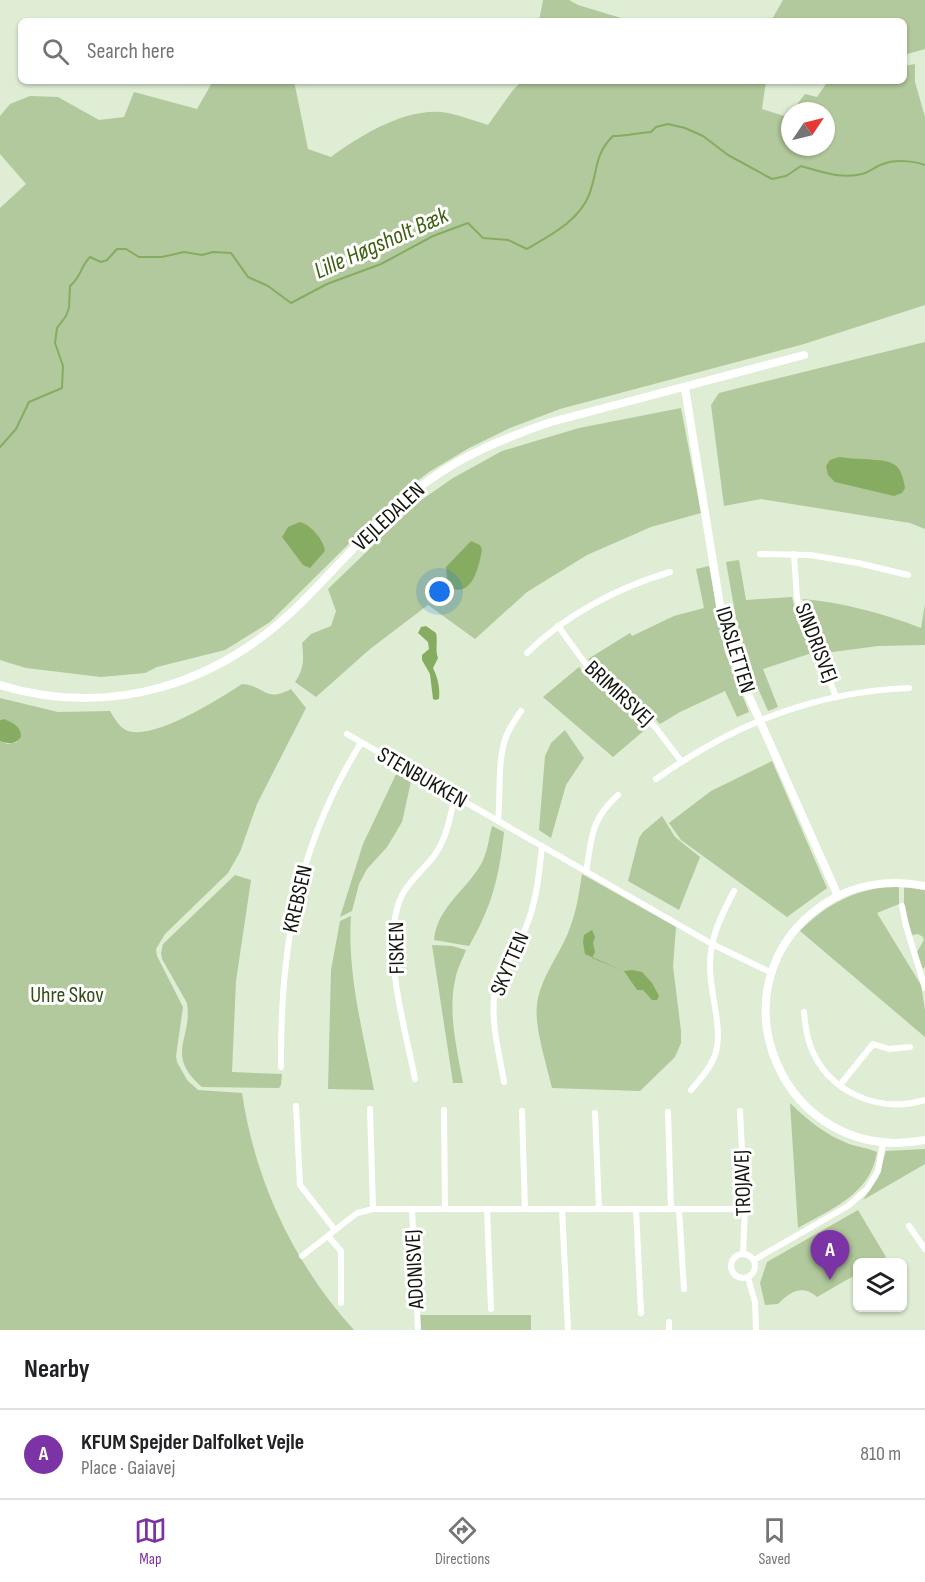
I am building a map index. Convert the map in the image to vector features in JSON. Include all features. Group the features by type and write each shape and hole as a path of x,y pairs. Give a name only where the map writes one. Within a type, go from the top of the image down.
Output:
{"street":[{"name":"VEJLEDALEN","path":"0,685 21,692 49,696 113,697 164,687 210,670 243,651 279,624 397,506 426,481 456,462 517,434 550,422 804,355"},
{"name":"IDASLETTEN","path":"685,388 722,618 740,674 759,720 838,896"},
{"name":"SINDRISVEJ","path":"794,554 797,599 801,615 837,697"},
{"path":"760,555 794,554 858,563 908,575"},
{"path":"527,653 558,627 609,597 644,580 670,572"},
{"name":"BRIMIRSVEJ","path":"558,627 590,670 604,685 642,713 681,761"},
{"name":"SINDRISVEJ","path":"759,720 802,705 837,697 909,688"},
{"name":"STENBUKKEN","path":"498,821 501,759 510,728 521,711"},
{"path":"656,778 705,746 759,720"},
{"name":"STENBUKKEN","path":"347,734 712,944 772,973"},
{"name":"KREBSEN","path":"281,1067 284,971 293,911 313,841 331,799 361,742"},
{"path":"586,872 591,835 605,808 618,795"},
{"name":"FISKEN","path":"414,1079 393,965 393,924 404,892 435,855 443,841 455,796"},
{"name":"SKYTTEN","path":"504,1082 493,1020 494,995 502,971 532,913 542,846"},
{"path":"925,886 901,883 858,888 838,896 819,908 795,931 782,949 772,973 766,1002 767,1030 771,1049 785,1081 799,1100 829,1125 864,1140 884,1143 925,1140"},
{"path":"691,1090 709,1068 718,1047 711,989 712,944 721,917 734,891"},
{"path":"902,906 925,988"},
{"path":"804,1012 810,1047 818,1062 840,1085 860,1098 877,1103 909,1105 925,1100"},
{"path":"840,1085 873,1044 890,1049 910,1047"},
{"path":"296,1106 300,1185 335,1230"},
{"path":"370,1109 373,1209"},
{"name":"ADONISVEJ","path":"444,1110 446,1209"},
{"path":"522,1111 525,1209"},
{"name":"TROJAVEJ","path":"740,1111 745,1209 744,1254"},
{"path":"669,1112 675,1209 684,1289"},
{"path":"595,1113 599,1209"},
{"path":"754,1260 848,1206 861,1195 878,1171 884,1143"},
{"name":"ADONISVEJ","path":"302,1256 357,1213 373,1209 745,1209"},
{"name":"ADONISVEJ","path":"412,1209 418,1330"},
{"path":"486,1209 491,1309"},
{"path":"562,1209 568,1330"},
{"path":"636,1209 641,1313"},
{"path":"909,1226 925,1249"},
{"path":"328,1236 341,1251 341,1304"},
{"path":"748,1278 737,1278 730,1269 734,1258 744,1254 754,1260"},
{"path":"748,1278 755,1268 754,1260"},
{"path":"748,1278 755,1302 756,1330"},
{"path":"669,1322 669,1330"}],"green space":[{"path":"543,0 569,0 621,18 540,18"},
{"path":"783,0 925,0 925,49 907,54 907,18 773,18"},
{"path":"915,64 915,82 925,117 925,305 804,344 560,409 510,428 469,448 429,472 396,497 270,622 225,650 157,667 145,673 101,677 26,668 0,660 0,208 26,184 0,154 0,116 10,104 30,96 58,97 99,120 124,117 134,92 197,109 211,84 295,84 308,149 331,157 371,131 418,113 448,113 488,125 519,84 766,84 762,109 781,115 781,156 835,156 835,102 799,102 805,94 817,97 826,84 907,84 907,65"},
{"path":"925,342 925,529 910,523 761,499 724,506 711,405 719,393"},
{"path":"681,408 701,513 651,527 587,555 527,592 475,639 428,605 370,649 316,697 295,682 303,664 302,643 311,634 331,626 336,611 328,589 417,503 453,478 502,451 579,428"},
{"path":"739,560 746,600 792,597 798,620 815,652 763,669 778,707 768,711 750,670 738,629 726,562"},
{"path":"709,566 725,652 749,712 737,717 725,691 660,724 588,659 630,633 632,636 674,616 704,608 696,569"},
{"path":"803,599 863,609 921,628 925,604 925,645 878,646 825,653 808,619"},
{"path":"579,667 647,728 613,757 543,697"},
{"name":"Uhre Skov","path":"242,684 270,694 282,693 291,689 306,708 257,804 240,852 228,873 165,934 156,949 157,956 183,1007 177,1062 187,1080 198,1090 242,1093 257,1158 280,1220 313,1278 354,1330 0,1330 0,741 8,744 17,742 4,719 0,720 0,698 58,712 110,711 124,729 135,732 149,731 184,718"},
{"path":"565,730 584,758 566,785 551,838 539,830 545,756 551,743"},
{"path":"393,753 459,791 457,794 391,756"},
{"path":"772,761 827,888 787,917 681,840 669,823 711,791"},
{"path":"399,768 412,777 402,822 387,847 367,869 359,884 352,911 340,917 363,844"},
{"path":"662,816 675,837 700,857 679,910 628,881 639,838"},
{"path":"492,826 504,832 502,848 497,878 477,932 469,946 434,940 436,929 446,909 482,862"},
{"path":"582,874 676,927 673,966 681,1043 675,1057 640,1091 552,1088 539,1035 537,1005 545,977 571,926"},
{"path":"235,875 251,880 236,981 232,1072 282,1074 279,1088 202,1087 191,1075 184,1065 182,1055 187,1027 187,1003 162,959 163,944"},
{"path":"882,887 899,887 899,904 877,913 921,985 925,1010 925,1037 800,931 837,902 858,893"},
{"path":"904,887 925,889 925,967 923,969 917,952 924,940 918,934 912,935 904,906"},
{"path":"351,916 351,960 374,1090 328,1089 331,970 340,921"},
{"path":"432,945 452,946 466,950 456,976 452,1003 463,1083 453,1083"},
{"path":"790,1103 832,1136 849,1144 877,1152 867,1179 848,1199 798,1228"},
{"path":"925,1149 925,1164 863,1200 878,1178 886,1151"},
{"path":"858,1210 886,1257 853,1258 853,1276 817,1297 801,1290 787,1296 778,1304 765,1305 760,1283 767,1262"},
{"path":"419,1315 531,1315 531,1330 420,1330"}],"shaded area":[{"path":"839,457 892,463 900,472 905,488 902,493 894,496 835,482 828,475 826,466 830,460"},
{"path":"300,522 316,533 325,551 310,568 303,565 282,537 288,527"},
{"path":"471,541 480,545 482,550 477,570 471,583 466,587 460,590 453,589 447,579 446,567"},
{"path":"426,626 437,636 438,658 433,668 438,683 439,699 435,700 430,674 422,660 422,655 429,649 428,642 418,633 421,627"},
{"path":"4,719 20,730 21,737 14,743 0,741 0,720"},
{"path":"592,930 595,937 593,943 595,952 592,957 585,954 583,942 584,935"},
{"path":"624,971 642,972 652,983 659,996 657,1000 652,1000 643,990 637,990"}],"waterway":[{"name":"Lille Høgsholt Bæk","path":"0,447 16,429 29,402 62,388 63,366 55,343 57,328 69,308 70,286 90,257 101,262 107,260 117,249 126,249 139,257 162,257 184,252 202,255 213,252 231,253 248,277 268,286 291,303 327,284 381,264 433,236 468,223 483,238 508,240 527,249 554,233 578,213 589,195 602,150 613,136 651,132 656,127 668,124 703,136 728,155 772,179 786,176 801,166 847,176 862,174 893,161 925,165"}],"place":[{"name":"KFUM Spejder Dalfolket Vejle","path":"830,1280"}]}
